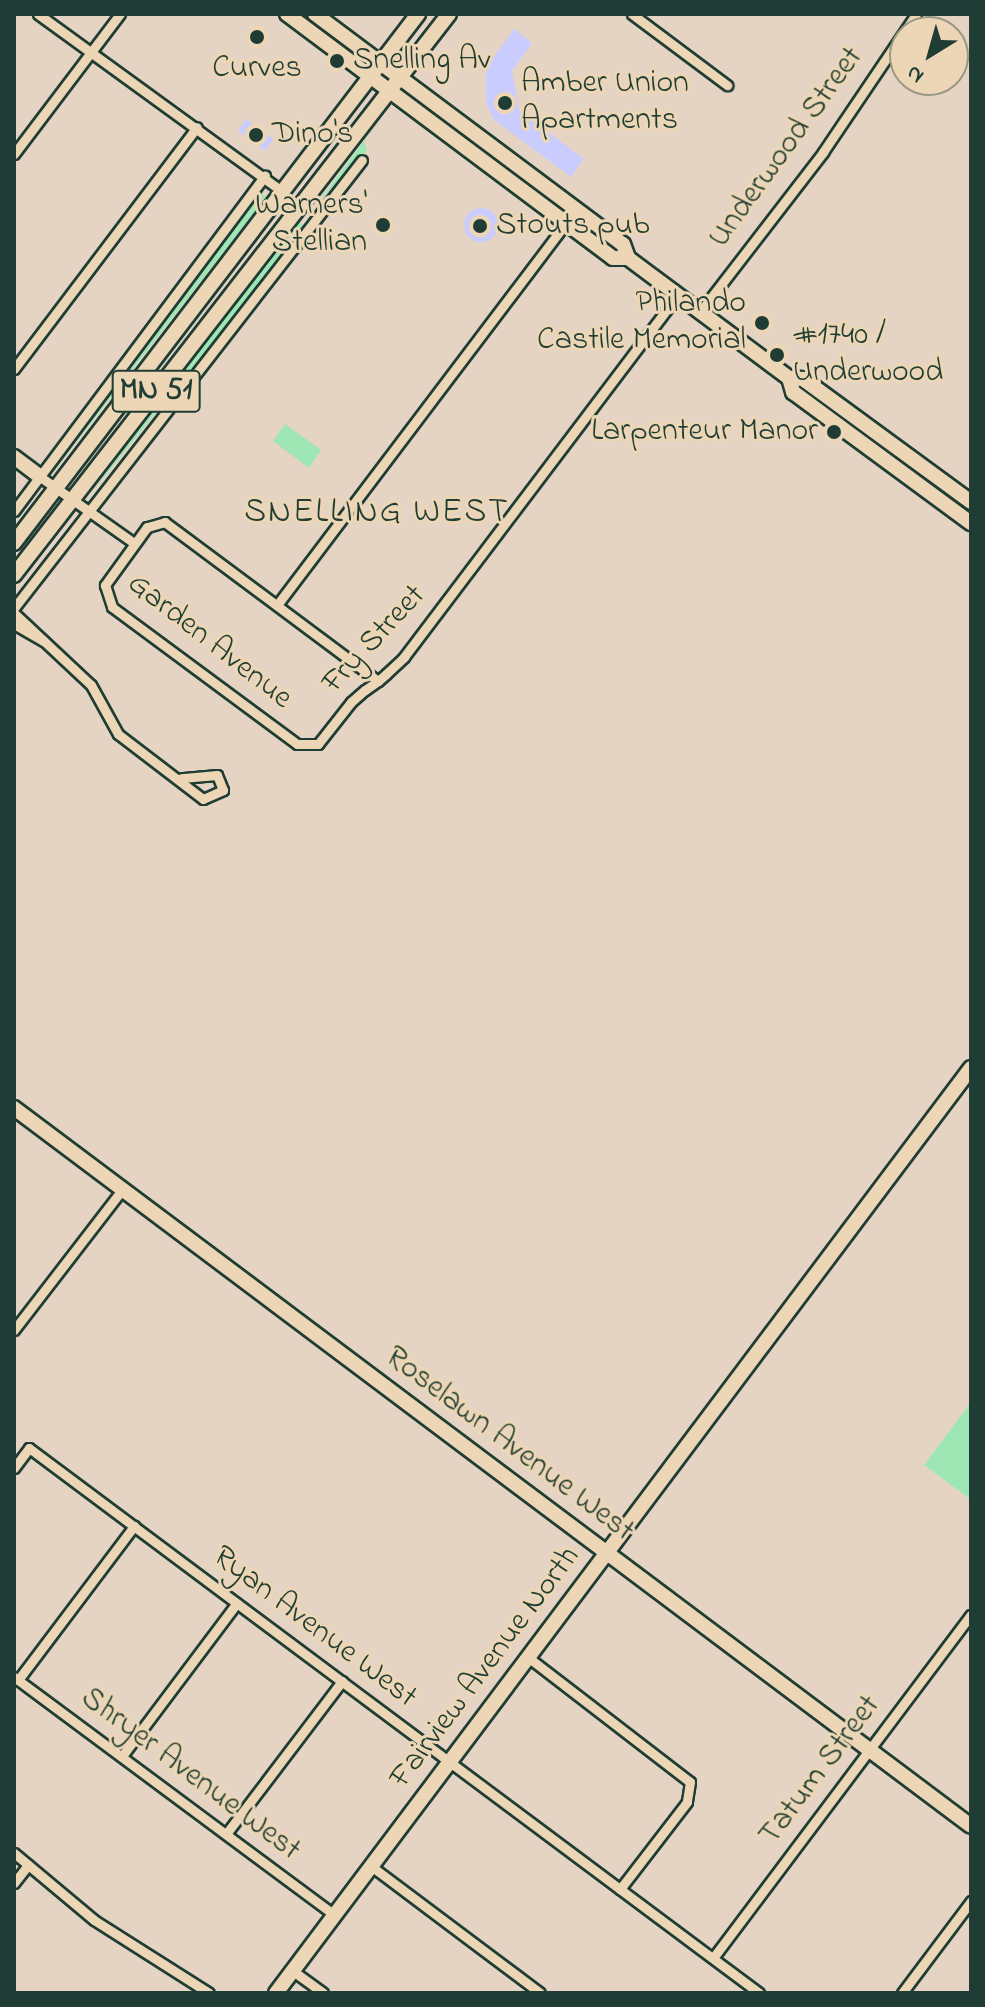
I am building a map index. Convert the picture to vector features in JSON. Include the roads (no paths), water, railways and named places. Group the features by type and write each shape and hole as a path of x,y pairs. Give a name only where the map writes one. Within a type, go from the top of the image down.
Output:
{"main road":[{"path":"287,14 613,258 628,258"},
{"path":"315,14 623,244 628,258 700,312 789,378 803,379 971,502"},
{"name":"MN 51","path":"14,543 418,14"},
{"name":"MN 51","path":"14,575 449,14"},
{"path":"277,233 289,202 282,191"},
{"path":"789,378 793,392 971,523"},
{"path":"14,457 39,476"},
{"name":"Fairview Avenue North","path":"276,1993 971,1068"},
{"name":"Roselawn Avenue West","path":"14,1108 869,1750 968,1818"}],"street":[{"path":"38,14 282,191"},
{"path":"14,154 120,14"},
{"path":"632,14 727,85"},
{"name":"Underwood Street","path":"700,312 823,152 916,14"},
{"path":"14,369 197,127"},
{"path":"181,778 118,734 91,685 14,610 89,509 362,160"},
{"path":"14,511 265,176"},
{"path":"299,204 318,218"},
{"path":"277,605 576,209"},
{"name":"Fry Street","path":"309,748 418,639 678,295"},
{"name":"Garden Avenue","path":"39,476 134,543 105,585 107,603 309,748"},
{"path":"134,543 147,527 165,522 378,681"},
{"path":"14,624 44,641"},
{"path":"14,1330 122,1190"},
{"name":"Ryan Avenue West","path":"14,1468 29,1448 759,1993"},
{"path":"16,1678 134,1526"},
{"path":"122,1756 237,1603"},
{"name":"Tatum Street","path":"713,1958 971,1615"},
{"path":"529,1658 690,1782 687,1802 620,1889"},
{"name":"Shryer Avenue West","path":"16,1678 334,1915"},
{"path":"226,1834 342,1681"},
{"path":"14,1853 99,1924 209,1993"},
{"path":"14,1883 28,1865"},
{"path":"371,1866 540,1993"},
{"path":"902,1993 971,1901"},
{"path":"293,1971 323,1993"}],"place":[{"name":"Curves","path":"257,37"},
{"name":"Snelling Av","path":"337,61"},
{"name":"Amber Union Apartments","path":"505,103"},
{"name":"Dino's","path":"256,135"},
{"name":"Warners' Stellian","path":"383,225"},
{"name":"Stouts pub","path":"480,226"},
{"name":"Philando Castile Memorial","path":"762,323"},
{"name":"#1740 / Underwood","path":"777,355"},
{"name":"Larpenteur Manor","path":"834,432"}],"district":[{"name":"SNELLING WEST","path":"377,514"}]}
